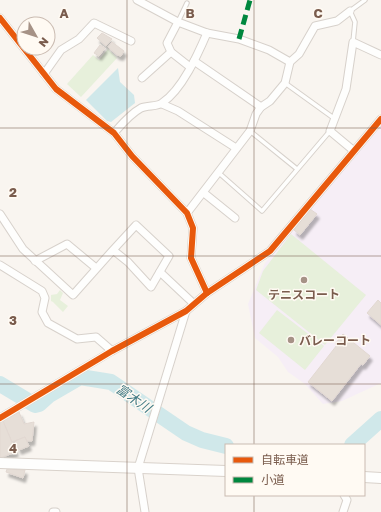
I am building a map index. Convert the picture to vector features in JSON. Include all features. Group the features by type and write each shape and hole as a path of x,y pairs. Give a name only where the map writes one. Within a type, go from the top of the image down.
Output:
{"street":[{"path":"137,0 153,3 178,22 207,33 239,39 269,50 290,62"},
{"path":"187,213 204,193 250,131 256,114 261,107 270,101 285,83 290,62 299,54 315,26 338,21 350,11"},
{"path":"0,18 56,89 114,133 132,156 187,213 193,228 191,258 207,293"},
{"path":"178,22 167,43 172,52 261,107"},
{"path":"44,74 61,50 79,39 94,23 131,41"},
{"path":"114,133 123,122 142,108 162,104 175,91 192,64 207,33"},
{"path":"354,151 330,131 346,89 352,42 381,55"},
{"path":"142,78 172,52"},
{"path":"162,104 178,111 236,148"},
{"path":"0,418 112,351 186,311 207,293 270,251 381,119"},
{"path":"204,193 235,218"},
{"path":"0,214 23,249 73,295 112,250 136,225 169,256 151,287 128,262 112,250"},
{"path":"35,261 67,244 96,268"},
{"path":"0,265 42,291 44,298 42,312 48,323 77,339 96,337 112,351"},
{"path":"160,272 194,304"},
{"path":"145,512 138,468 186,311"},
{"path":"0,463 225,471"},
{"path":"365,477 381,478"},
{"path":"344,512 347,500 345,496"}],"lane":[{"path":"352,42 355,22 350,11 365,0"},
{"path":"178,22 187,3"},
{"path":"285,83 335,120"},
{"path":"250,131 297,169"},
{"path":"219,173 262,211 330,131"}],"shaded area":[{"path":"381,123 381,383 342,401 323,404 305,384 288,372 278,357 255,338 248,304 265,263"}],"green space":[{"path":"108,49 117,58 81,97 67,84 93,55 99,60"},
{"name":"テニスコート","path":"291,234 366,295 325,345 256,290 263,271"},
{"path":"60,290 63,293 60,300 68,306 63,312 51,301 51,295 57,294"},
{"name":"バレーコート","path":"277,310 324,346 305,370 259,333"}],"water":[{"path":"118,68 120,82 134,95 135,103 111,122 107,121 86,100"}],"building":[{"path":"102,33 112,39 106,46 97,38"},
{"path":"112,42 124,51 121,56 117,55 108,47"},
{"path":"100,45 105,48 99,56 94,53"},
{"path":"310,209 317,214 300,235 294,230"},
{"path":"378,300 381,303 381,325 367,313"},
{"path":"343,334 370,356 363,365 361,364 332,401 308,382 337,345 335,344"},
{"path":"19,412 24,424 34,422 32,441 26,441 25,437 12,442 3,421"},
{"path":"3,421 16,452 0,458 0,423"},
{"path":"25,437 29,446 19,450 15,441"},
{"path":"7,469 25,470 23,478 6,472"}],"waterway":[{"name":"富木川","path":"0,384 35,405 39,404 49,395 80,377 111,382 186,433 202,440 225,446"},
{"name":"富木川","path":"353,444 381,419"}],"marked path":[{"path":"239,39 250,0"}],"cycle path":[{"path":"0,18 56,89 114,133 132,156 187,213 193,228 191,258 207,293"},
{"path":"0,418 112,351 186,311 207,293 270,251 381,119"}],"place":[{"name":"テニスコート","path":"304,280"},
{"name":"バレーコート","path":"291,340"}]}
